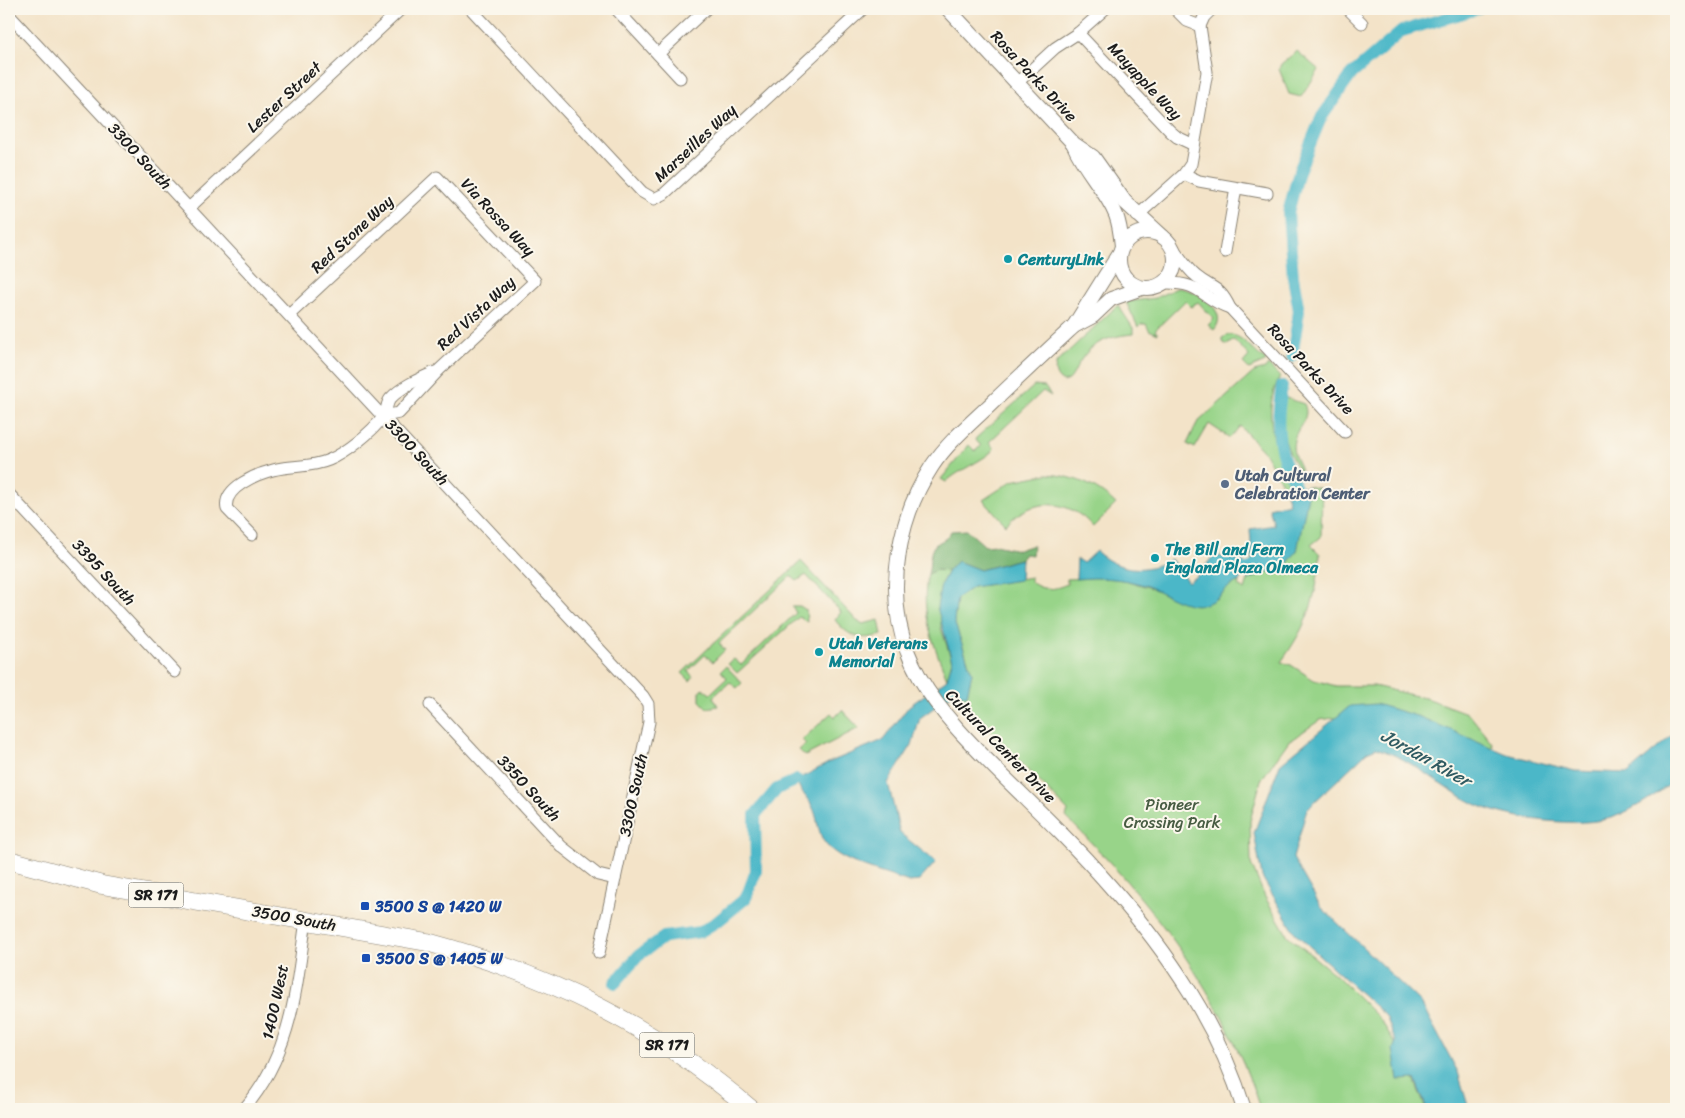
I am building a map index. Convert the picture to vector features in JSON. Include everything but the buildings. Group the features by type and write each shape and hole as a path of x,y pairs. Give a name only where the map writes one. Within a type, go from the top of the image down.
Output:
{"main road":[{"name":"3500 South","path":"9,860 102,885 306,920 452,949 576,993 670,1046 751,1109"}],"street":[{"name":"Lester Street","path":"189,208 401,9"},
{"name":"Marseilles Way","path":"471,9 642,192 654,199 664,194 863,9"},
{"path":"616,9 680,78"},
{"path":"658,54 706,9"},
{"name":"Rosa Parks Drive","path":"948,9 1074,144 1093,157 1117,192 1137,216 1163,236"},
{"path":"1017,83 1055,48 1078,32 1105,9"},
{"path":"1175,9 1187,21 1200,26"},
{"path":"1137,216 1184,174 1191,164 1207,72 1200,26 1202,19 1212,9"},
{"path":"1348,9 1362,23"},
{"name":"3300 South","path":"9,15 638,689 648,704 649,722 599,953"},
{"name":"Mayapple Way","path":"1078,32 1170,131 1177,137 1194,145"},
{"name":"Rosa Parks Drive","path":"1074,144 1083,165 1099,185 1117,217 1121,249"},
{"path":"1184,174 1199,181 1267,193"},
{"name":"Via Rossa Way","path":"437,177 535,281"},
{"name":"Red Stone Way","path":"289,315 437,177"},
{"path":"1225,252 1236,188"},
{"path":"1140,232 1163,236 1173,248 1175,263 1173,271 1164,283 1150,288 1134,286 1123,276 1118,261 1121,249 1127,240 1140,232"},
{"name":"Rosa Parks Drive","path":"1173,248 1191,272 1214,286 1224,295 1230,308 1345,432"},
{"name":"Cultural Center Drive","path":"1121,249 1074,326 943,452 922,483 909,512 898,559 897,595 906,645 928,693 963,736 1084,858 1151,936 1186,985 1213,1031 1233,1076 1244,1109"},
{"name":"Red Vista Way","path":"439,370 404,387 388,401 384,416 399,413 439,370 535,281"},
{"name":"Rosa Parks Drive","path":"1164,283 1180,283 1193,286 1216,304 1230,308"},
{"name":"Cultural Center Drive","path":"1074,326 1094,316 1111,299 1142,288"},
{"path":"252,535 227,509 227,500 234,491 248,480 273,470 315,465 342,454 384,416"},
{"name":"3395 South","path":"9,494 175,672"},
{"name":"3350 South","path":"430,705 560,846 598,876 615,879"},
{"name":"1400 West","path":"244,1109 267,1077 280,1053 288,1030 306,920"}],"green space":[{"path":"1297,51 1319,70 1301,97 1289,94 1279,69 1281,64"},
{"path":"1177,288 1201,296 1215,308 1218,315 1218,323 1214,330 1208,325 1214,319 1198,302 1191,307 1185,301 1155,330 1158,334 1149,330 1146,324 1138,327 1126,302 1155,298"},
{"path":"1118,305 1133,328 1133,334 1110,338 1097,344 1079,362 1069,380 1061,381 1055,371 1057,362"},
{"path":"1228,335 1244,341 1266,360 1265,362 1249,369 1243,363 1249,356 1234,340 1227,345 1222,342 1222,338"},
{"path":"1268,365 1280,377 1274,390 1271,418 1272,432 1289,487 1285,489 1265,453 1240,426 1230,438 1209,424 1195,448 1187,444 1197,423 1254,372 1265,369"},
{"path":"1034,386 1045,387 1051,396 1043,391 989,442 994,449 990,453 946,482 941,479 969,445 975,451 981,446 975,439"},
{"path":"1286,398 1304,404 1306,409 1305,418 1296,435 1293,446 1294,455 1301,473 1291,457 1282,427 1281,416"},
{"path":"1047,474 1075,479 1101,492 1116,504 1093,527 1083,517 1073,511 1062,506 1050,505 1027,509 1006,525 983,500 1012,481"},
{"name":"Pioneer Crossing Park","path":"1307,486 1322,489 1321,537 1311,545 1320,554 1319,570 1313,598 1304,624 1281,662 1291,665 1314,680 1336,686 1374,686 1429,699 1469,714 1493,744 1490,757 1353,715 1320,720 1288,742 1261,780 1250,821 1251,864 1265,897 1288,936 1336,975 1380,1019 1407,1062 1426,1109 1260,1109 1245,1067 1227,1027 1181,951 1127,882 1066,817 1068,811 954,693 967,695 972,673 954,621 957,598 973,587 1031,577 1031,582 1035,585 1053,588 1067,584 1067,579 1104,577 1125,580 1161,591 1216,599 1233,583 1240,581 1238,586 1245,590 1248,580 1287,564 1309,491"},
{"path":"967,530 985,546 995,545 1018,550 1033,545 1032,555 1025,554 1021,559 980,570 957,561 948,571 936,570 928,574 931,552 935,545 946,538 951,531"},
{"path":"801,561 857,621 863,624 879,620 882,635 867,638 850,634 835,620 841,612 806,575 797,581 791,576 719,643 725,650 713,662 705,655 688,671 693,677 690,681 682,673"},
{"path":"936,570 948,571 941,584 941,628 952,661 947,679 929,628 925,601 928,574"},
{"path":"792,606 800,606 806,610 807,622 799,617 737,673 728,664 734,659 741,665 796,613"},
{"path":"726,666 742,683 737,688 730,682 713,697 718,706 707,708 700,701 700,692 703,688 710,694 727,678 721,671"},
{"path":"842,710 859,728 805,756 799,750 806,744 802,740 831,713 835,717"}],"water":[{"path":"1307,486 1309,491 1297,551 1287,564 1248,580 1252,559 1250,529 1274,525 1269,508 1289,503 1286,493"},
{"path":"1096,551 1113,563 1132,568 1151,567 1171,559 1188,582 1198,575 1214,555 1244,561 1240,581 1210,602 1197,605 1181,602 1144,585 1127,581 1093,578 1076,579 1077,559 1083,563"},
{"path":"1021,559 1020,580 973,587 957,598 954,621 972,673 967,695 954,693 920,718 912,745 888,783 900,833 936,862 919,881 909,882 861,866 838,855 823,840 814,810 799,788 797,780 830,762 883,740 909,706 947,679 952,661 937,607 941,584 948,571 957,561 980,570"},
{"name":"Jordan River","path":"1376,704 1420,717 1507,754 1575,771 1628,773 1676,732 1676,780 1631,809 1600,821 1544,821 1489,809 1475,804 1415,766 1376,748 1367,752 1307,809 1293,858 1321,907 1421,1003 1458,1072 1469,1109 1427,1109 1415,1079 1398,1080 1393,1049 1396,1042 1386,1016 1295,933 1262,877 1254,833 1280,764 1350,706"}],"waterway":[{"path":"1292,357 1299,311 1293,277 1288,213 1299,171 1321,118 1352,74 1402,31 1477,9"},
{"path":"1282,386 1279,439 1285,463 1295,485 1298,505"},
{"path":"1227,573 1251,568 1264,560"},
{"path":"615,983 639,955 664,937 700,932 718,921 746,898 756,871 755,815 777,789 797,780"}],"place":[{"name":"CenturyLink","path":"1008,259"},
{"name":"Utah Cultural Celebration Center","path":"1225,484"},
{"name":"The Bill and Fern England Plaza Olmeca","path":"1155,558"},
{"name":"Utah Veterans Memorial","path":"819,652"},
{"name":"3500 S @ 1420 W","path":"365,906"},
{"name":"3500 S @ 1405 W","path":"366,958"}]}
